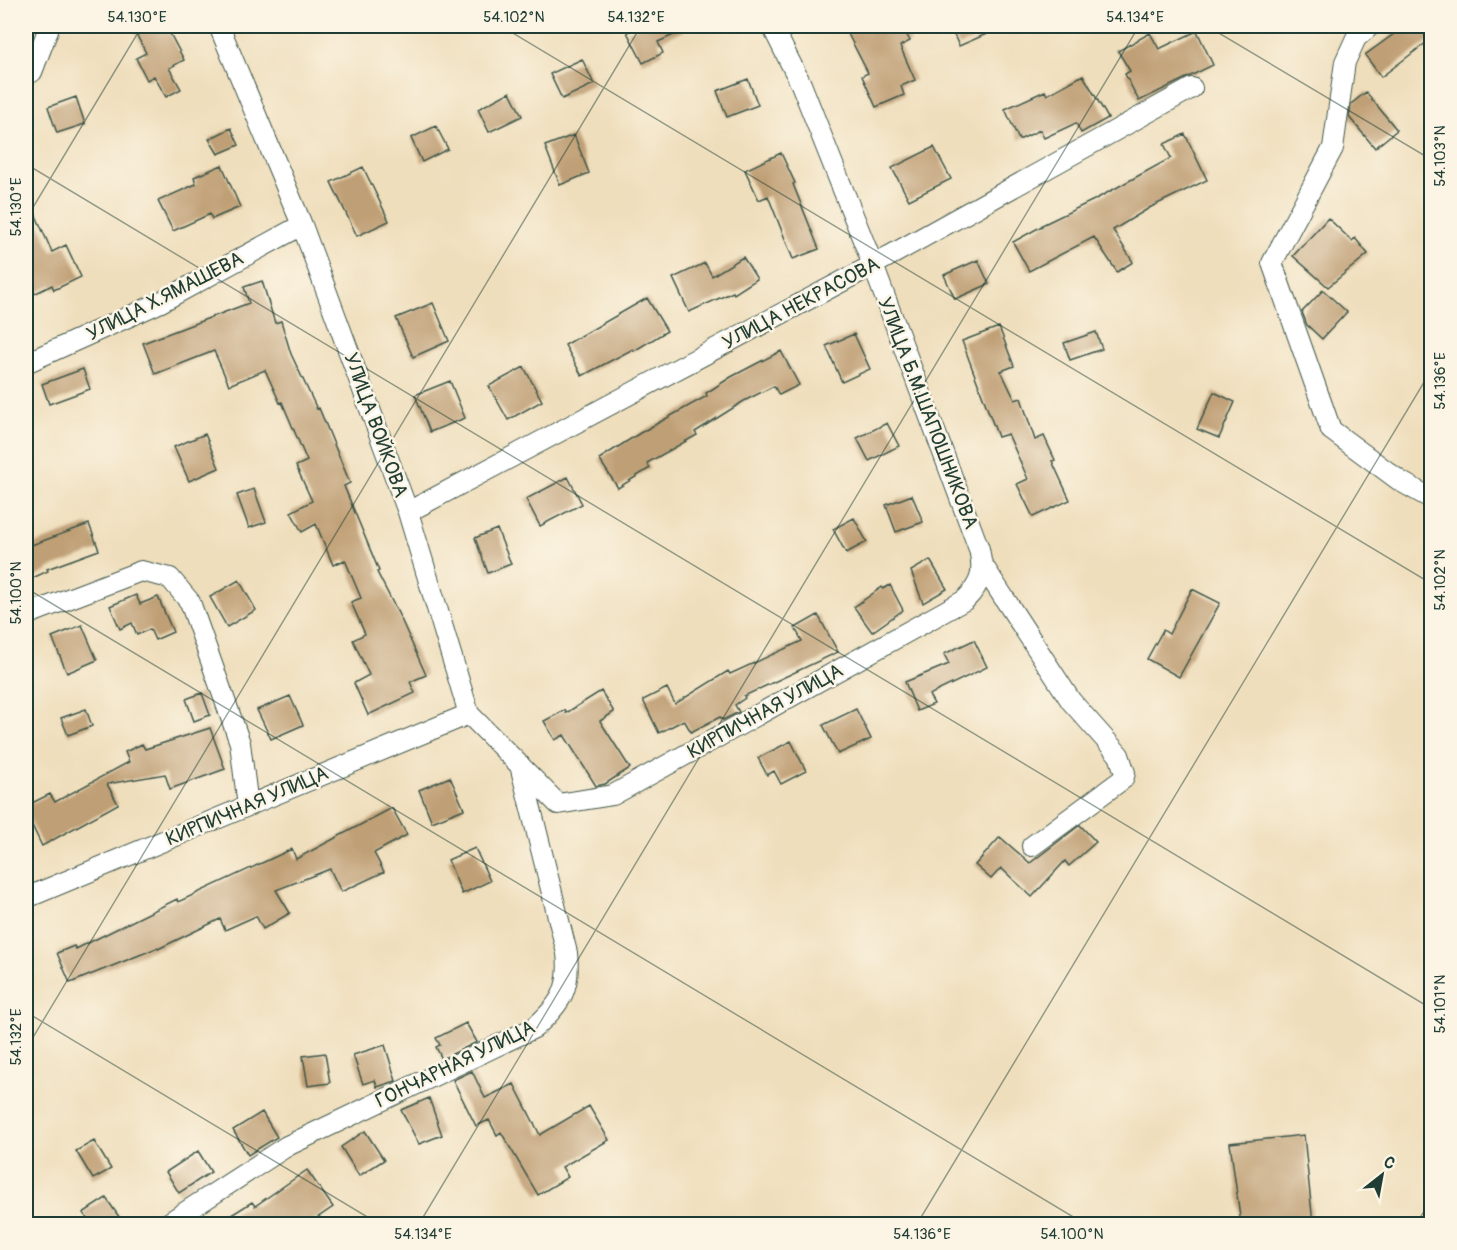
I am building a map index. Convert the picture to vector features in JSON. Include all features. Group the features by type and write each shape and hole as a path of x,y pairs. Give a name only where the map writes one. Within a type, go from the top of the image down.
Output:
{"street":[{"path":"26,75 32,72 48,30 46,26"},
{"name":"УЛИЦА ВОЙКОВА","path":"219,26 303,225 408,512 469,714 558,804"},
{"name":"УЛИЦА Б.М.ШАПОШНИКОВА","path":"772,26 801,84 873,265 979,549 982,564 1071,702 1119,755 1125,773 1123,779 1032,846"},
{"path":"1370,26 1356,38 1346,62 1333,148 1272,263 1331,430 1400,482 1431,499"},
{"name":"УЛИЦА НЕКРАСОВА","path":"408,512 873,265 1192,88"},
{"name":"УЛИЦА Х.ЯМАШЕВА","path":"26,363 159,303 303,225"},
{"name":"КИРПИЧНАЯ УЛИЦА","path":"558,804 613,795 965,600 975,590 981,578 982,564"},
{"path":"26,615 141,571 170,578 190,602 240,743 248,806"},
{"name":"КИРПИЧНАЯ УЛИЦА","path":"26,898 469,714"},
{"name":"ГОНЧАРНАЯ УЛИЦА","path":"167,1224 286,1146 534,1028 552,1011 562,997 570,974 567,953 520,765"}],"building":[{"path":"132,26 166,26 184,60 169,68 181,89 166,97 154,76 147,80 136,58 146,53"},
{"path":"640,26 694,26 658,42 663,53 643,63 627,32"},
{"path":"844,26 902,26 910,41 900,46 915,80 901,86 904,95 876,107 862,76 868,73"},
{"path":"950,26 1005,26 959,46"},
{"path":"1405,26 1431,26 1431,39 1381,77 1365,55"},
{"path":"1197,31 1213,65 1139,101 1125,74 1130,71 1118,51 1150,33 1159,49"},
{"path":"582,59 594,84 562,99 550,74"},
{"path":"1083,75 1108,118 1081,133 1076,123 1044,138 1040,130 1019,140 1005,109 1045,91 1047,95"},
{"path":"748,79 758,105 727,117 717,91"},
{"path":"510,92 522,116 489,132 478,109"},
{"path":"1366,92 1397,130 1375,148 1349,117 1351,104"},
{"path":"76,97 85,124 57,133 48,107"},
{"path":"436,126 448,149 422,162 411,138"},
{"path":"231,128 239,145 218,154 209,139"},
{"path":"1185,134 1207,180 1151,207 1113,230 1133,262 1117,272 1094,237 1029,271 1013,242 1171,158 1164,144"},
{"path":"574,135 589,173 560,185 545,146"},
{"path":"934,147 951,179 909,200 892,168"},
{"path":"781,153 795,183 793,184 819,249 793,259 768,196 759,200 745,170"},
{"path":"222,165 240,207 212,219 210,214 173,231 158,201 196,184 194,177"},
{"path":"363,167 389,221 357,236 331,182"},
{"path":"26,193 52,252 66,245 81,277 54,290 52,285 26,298"},
{"path":"1328,218 1352,241 1355,238 1368,254 1328,287 1293,256"},
{"path":"743,257 757,279 734,294 733,292 689,312 673,278 705,263 712,276"},
{"path":"978,260 989,284 955,299 944,275"},
{"path":"262,281 275,323 281,321 291,354 317,409 319,408 350,483 344,486 379,571 377,572 426,675 410,682 415,693 368,715 354,683 369,675 353,640 365,634 351,602 361,598 345,560 333,565 316,524 302,532 291,512 312,501 296,466 307,461 282,402 280,403 265,370 229,385 214,351 155,374 143,343 249,303 244,287"},
{"path":"1323,290 1347,312 1322,339 1307,325 1302,312"},
{"path":"647,298 667,331 634,351 633,349 582,376 565,345"},
{"path":"433,303 449,341 413,357 396,318"},
{"path":"999,327 1014,366 1001,371 1015,400 1021,398 1035,440 1044,436 1055,460 1052,461 1070,500 1033,517 1017,484 1028,479 1008,434 998,437 962,341"},
{"path":"1096,332 1102,349 1070,360 1064,343"},
{"path":"854,334 870,369 842,382 826,346"},
{"path":"781,351 799,385 779,395 774,386 744,401 695,432 697,435 647,463 650,468 618,488 599,459 707,396 706,393 731,377"},
{"path":"524,367 542,401 508,420 489,386"},
{"path":"83,369 90,389 49,404 42,384"},
{"path":"450,381 465,418 430,432 415,395"},
{"path":"1214,392 1235,402 1219,438 1197,429"},
{"path":"887,423 899,446 869,461 857,438"},
{"path":"205,434 219,468 189,481 174,447"},
{"path":"568,477 582,504 540,526 526,499"},
{"path":"254,489 266,522 249,528 237,495"},
{"path":"912,495 923,522 896,532 886,505"},
{"path":"854,518 867,542 846,553 833,529"},
{"path":"89,524 99,550 47,569 48,571 26,581 26,547"},
{"path":"497,529 511,564 488,573 475,538"},
{"path":"930,560 947,589 923,603 911,571"},
{"path":"239,580 256,610 227,627 210,597"},
{"path":"890,585 903,610 872,632 854,607 882,587 883,589"},
{"path":"1192,589 1220,603 1179,677 1147,659 1163,630 1169,634"},
{"path":"136,595 140,604 158,597 173,632 155,640 150,629 137,635 132,623 120,629 110,606"},
{"path":"818,615 838,652 744,696 745,698 735,705 739,712 723,720 720,717 691,732 684,720 659,733 643,700 667,688 675,704 728,671 730,674 802,641 795,628"},
{"path":"82,625 97,660 67,673 52,637"},
{"path":"974,640 987,667 929,695 934,704 917,711 905,682 949,664 944,654"},
{"path":"601,691 614,712 600,721 630,768 605,784 596,786 564,735 555,740 544,721 565,710 566,713"},
{"path":"202,693 210,715 194,721 186,699"},
{"path":"290,696 303,725 271,739 257,710"},
{"path":"86,709 92,726 68,735 61,718"},
{"path":"856,709 871,739 838,754 823,725"},
{"path":"210,728 225,769 170,789 165,774 107,784 118,804 42,846 26,813 26,806 50,794 55,802 129,762 125,752 142,744 145,749"},
{"path":"791,741 806,771 781,784 774,771 767,775 758,758"},
{"path":"450,777 464,809 432,822 419,790"},
{"path":"392,808 407,835 374,853 384,872 341,892 330,869 276,890 290,913 263,929 256,916 225,930 220,919 158,949 70,983 57,953 74,946 76,949 177,899 178,902 292,849 296,859"},
{"path":"1080,825 1096,842 1069,866 1065,861 1032,897 1001,868 991,879 975,865 1000,837 1030,863"},
{"path":"475,848 490,881 462,894 448,860"},
{"path":"466,1023 477,1042 442,1059 436,1047 440,1045 436,1038"},
{"path":"385,1045 396,1081 377,1087 375,1080 363,1084 353,1055"},
{"path":"325,1053 330,1083 308,1086 303,1056"},
{"path":"472,1071 485,1098 514,1084 540,1135 589,1106 609,1140 562,1167 568,1177 538,1195 501,1132 497,1135 489,1120 476,1126 453,1080"},
{"path":"429,1098 442,1135 419,1144 401,1110"},
{"path":"262,1112 277,1137 248,1155 233,1130"},
{"path":"365,1131 384,1160 359,1176 341,1147"},
{"path":"1304,1135 1313,1224 1241,1224 1230,1143"},
{"path":"94,1141 111,1169 93,1179 76,1151"},
{"path":"198,1151 211,1172 179,1193 166,1172"},
{"path":"307,1170 333,1207 308,1224 217,1224 252,1202 255,1206"},
{"path":"106,1198 124,1224 91,1224 83,1213"}]}
